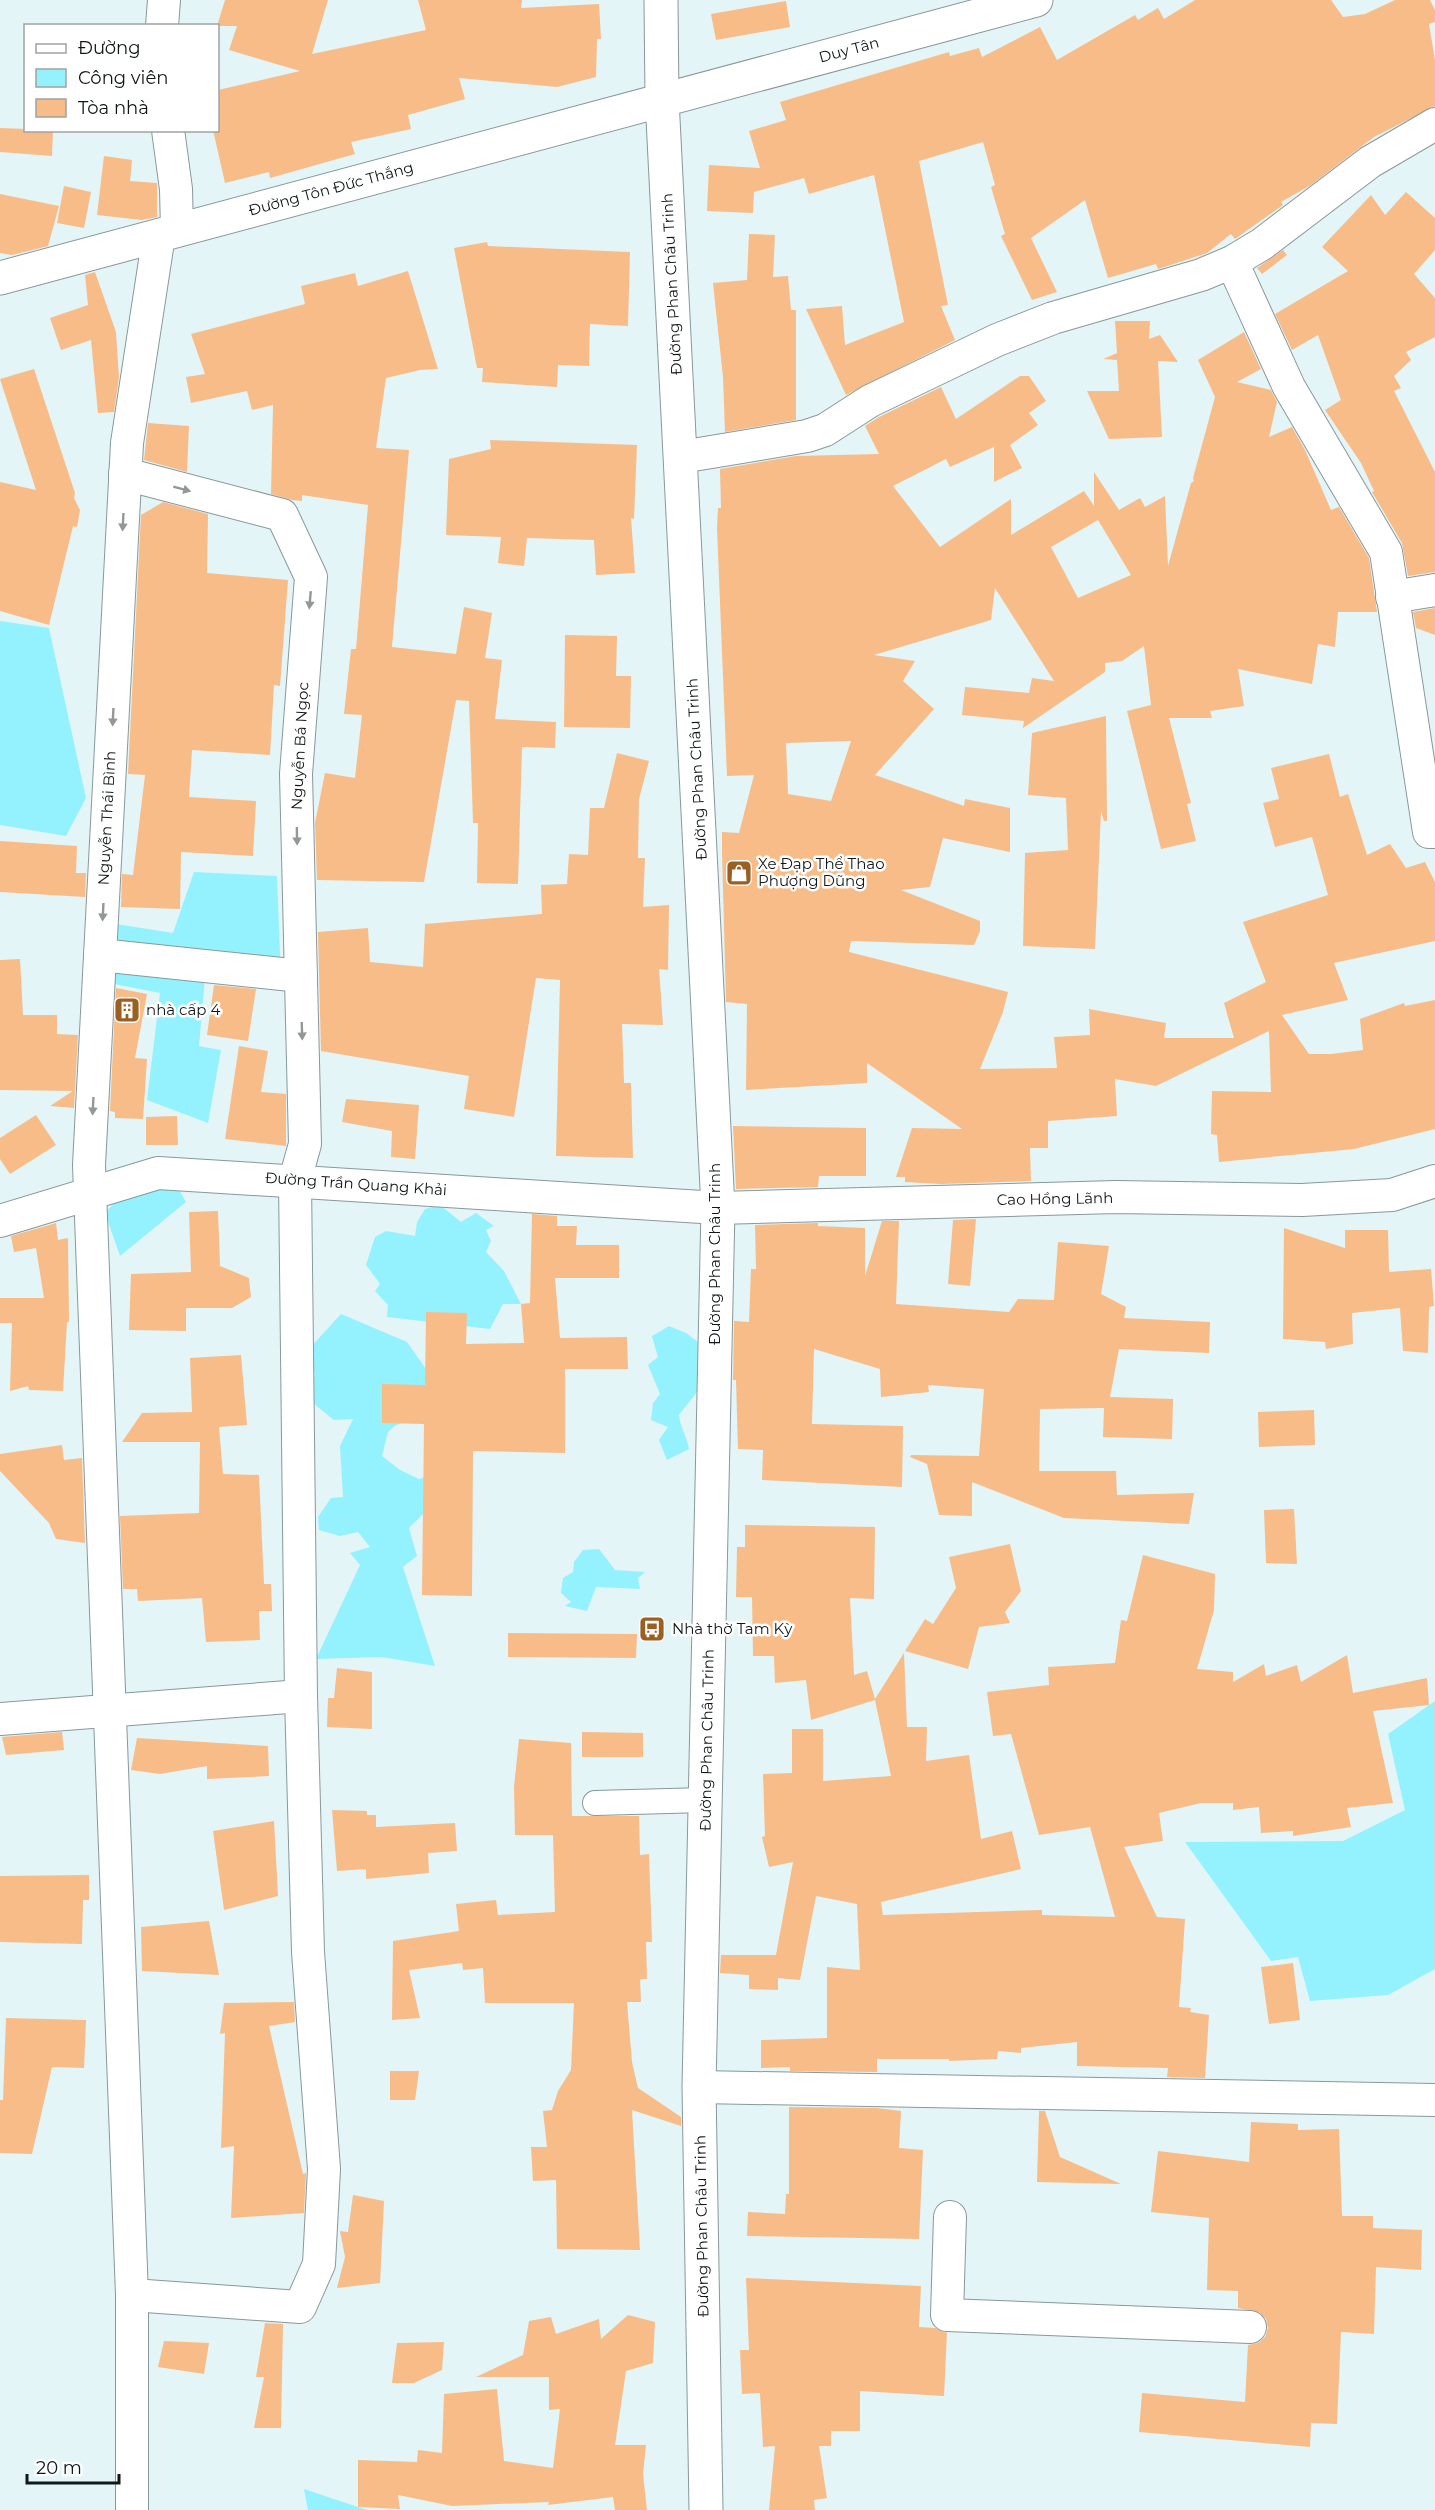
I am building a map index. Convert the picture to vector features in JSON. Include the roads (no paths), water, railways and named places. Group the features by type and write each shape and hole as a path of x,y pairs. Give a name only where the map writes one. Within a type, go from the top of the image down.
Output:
{"main road":[{"name":"Đường Phan Châu Trinh","path":"661,0 662,99 718,1208 699,2087 706,2510"},
{"name":"Duy Tân","path":"662,99 1036,0"},
{"name":"Đường Tôn Đức Thắng","path":"0,278 662,99"}],"street":[{"path":"162,24 164,0"},
{"path":"681,457 807,436 825,430 870,401 997,340 1053,318 1201,275 1232,262 1262,243 1370,162 1435,124"},
{"name":"Nguyễn Thái Bình","path":"132,2510 132,2295 89,1194 127,443 176,189 168,132"},
{"path":"1232,262 1289,387 1386,552 1429,832 1435,832"},
{"name":"Nguyễn Bá Ngọc","path":"125,474 282,515 311,577 296,774 305,1144 295,1180 308,1952 324,2169 319,2264 300,2307 132,2295"},
{"path":"1392,597 1435,590"},
{"path":"100,955 301,976"},
{"name":"Đường Trần Quang Khải","path":"0,1221 158,1173 718,1208"},
{"name":"Cao Hồng Lãnh","path":"718,1208 1116,1197 1302,1200 1392,1196 1435,1181"},
{"path":"0,1719 302,1696"},
{"path":"595,1803 705,1800"},
{"path":"699,2087 1435,2100"},
{"path":"950,2217 947,2315 1250,2327"}],"place":[{"name":"Xe Đạp Thể Thao Phượng Dũng","path":"739,873"},
{"name":"nhà cấp 4","path":"127,1010"},
{"name":"Nhà thờ Tam Kỳ","path":"652,1629"}]}
